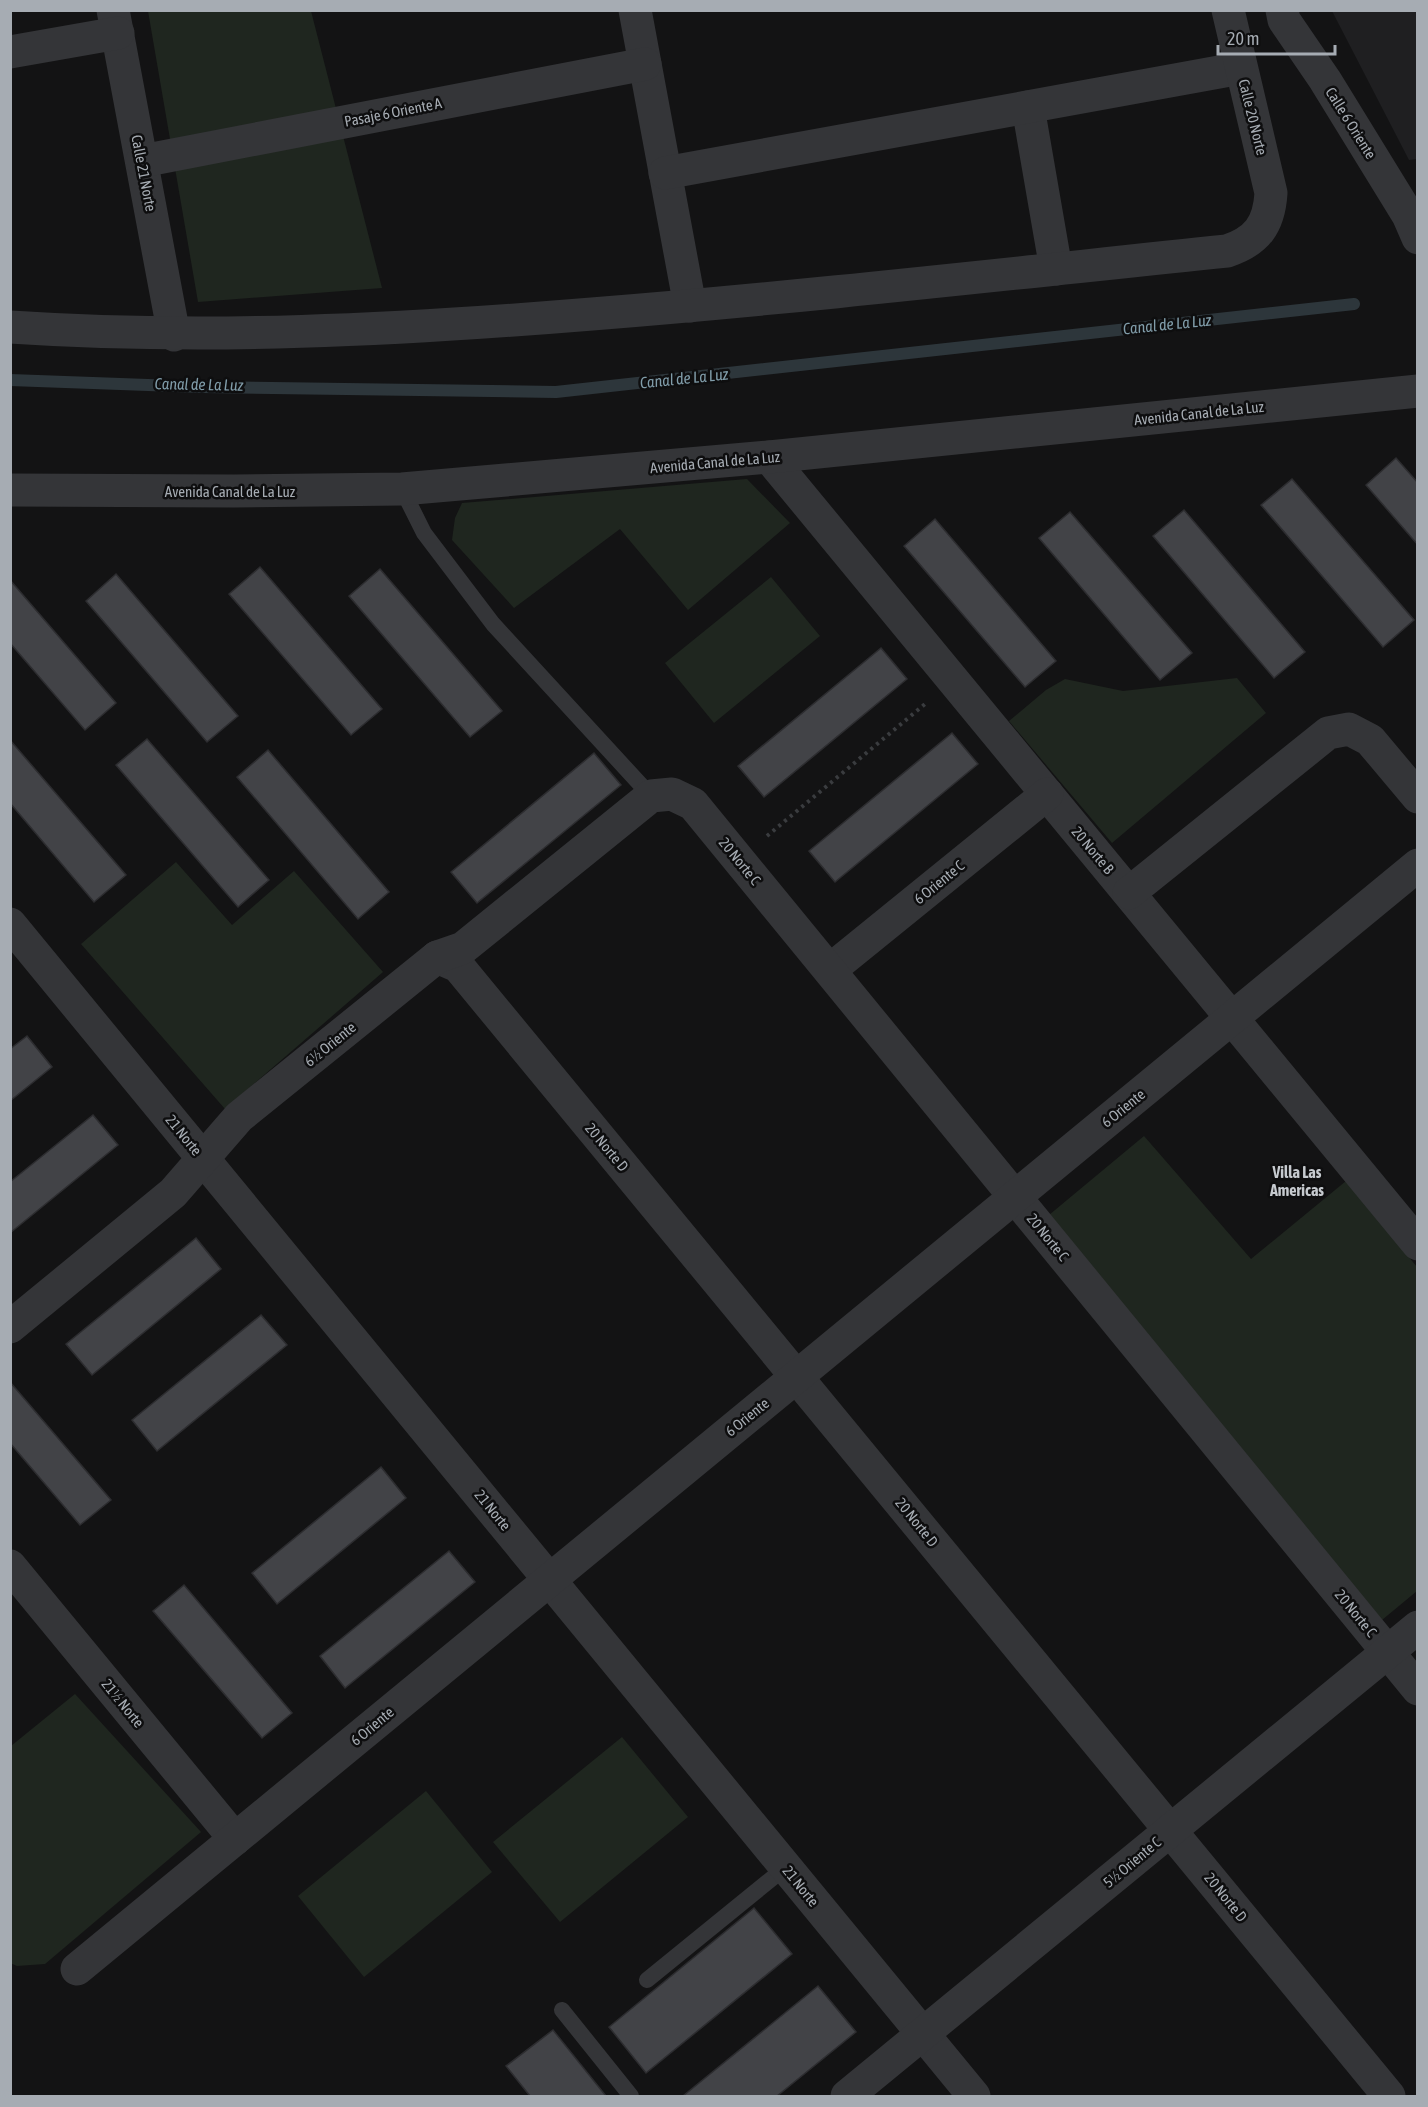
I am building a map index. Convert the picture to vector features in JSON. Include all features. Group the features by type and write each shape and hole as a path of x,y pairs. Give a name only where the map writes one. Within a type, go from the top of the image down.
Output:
{"street":[{"path":"635,10 690,306"},
{"name":"Calle 20 Norte","path":"1056,269 1227,251 1242,246 1255,236 1265,223 1270,209 1271,193 1228,10"},
{"name":"Calle 6 Oriente","path":"1282,10 1284,20 1325,80 1414,222"},
{"path":"10,52 116,22"},
{"name":"Calle 21 Norte","path":"116,22 174,335"},
{"name":"Pasaje 6 Oriente A","path":"142,160 645,64"},
{"path":"665,173 1241,68"},
{"path":"10,327 174,335 421,327 690,306 1056,269 1028,107"},
{"name":"Avenida Canal de La Luz","path":"10,490 402,489 769,457 1418,392"},
{"name":"20 Norte B","path":"769,457 1418,1244"},
{"path":"1129,893 1328,733 1349,729 1370,740 1418,797"},
{"name":"6 Oriente C","path":"830,970 1047,794"},
{"name":"20 Norte C","path":"662,795 693,804 1418,1689"},
{"name":"6½ Oriente","path":"10,1327 173,1193 239,1117 437,957 463,948 662,795"},
{"name":"6 Oriente","path":"77,1969 1418,865"},
{"name":"21 Norte","path":"10,924 974,2097"},
{"name":"20 Norte D","path":"437,957 458,966 1389,2097"},
{"name":"21½ Norte","path":"10,1566 235,1839"},
{"name":"5½ Oriente C","path":"847,2097 1418,1627"}],"lane":[{"path":"402,489 424,533 492,624 662,795"},
{"path":"647,1980 786,1867"},
{"path":"562,2010 631,2097"}],"path":[{"path":"738,860 954,681"}],"shaded area":[{"path":"148,11 311,11 382,288 198,302"},
{"path":"1332,11 1417,11 1417,159 1409,160"},
{"path":"747,479 790,523 688,610 620,529 514,608 452,540 455,518 462,503"},
{"path":"771,577 820,636 714,723 665,663"},
{"path":"1237,678 1266,713 1112,843 1009,721 1046,690 1065,679 1123,691"},
{"path":"176,862 232,925 294,871 383,972 225,1109 81,944"},
{"path":"1144,1136 1251,1259 1346,1181 1417,1267 1417,1591 1382,1620 1049,1215"},
{"path":"75,1694 201,1832 45,1964 17,1966 10,1963 11,1746"},
{"path":"622,1737 688,1817 560,1922 493,1842"},
{"path":"426,1791 492,1872 364,1977 298,1896"}],"building":[{"path":"1396,458 1418,483 1418,545 1366,485"},
{"path":"1292,479 1414,620 1383,647 1261,505"},
{"path":"1184,510 1305,652 1274,678 1153,536"},
{"path":"1070,512 1192,653 1160,680 1039,538"},
{"path":"935,519 1056,661 1025,687 904,546"},
{"path":"260,567 382,709 351,735 229,594"},
{"path":"380,569 502,711 470,737 349,596"},
{"path":"116,574 238,716 207,742 86,601"},
{"path":"10,580 116,703 85,730 10,643"},
{"path":"881,648 907,679 764,797 738,766"},
{"path":"952,733 978,764 835,882 809,851"},
{"path":"147,739 269,880 238,907 116,765"},
{"path":"10,740 126,875 94,902 10,803"},
{"path":"268,750 389,892 358,919 237,777"},
{"path":"594,753 621,785 477,903 451,872"},
{"path":"27,1036 52,1067 10,1101 10,1049"},
{"path":"93,1115 118,1145 10,1233 10,1182"},
{"path":"196,1238 221,1269 92,1375 66,1344"},
{"path":"261,1315 287,1345 157,1451 132,1420"},
{"path":"10,1382 111,1500 80,1525 10,1443"},
{"path":"381,1467 406,1498 277,1604 252,1573"},
{"path":"449,1551 475,1582 345,1688 320,1656"},
{"path":"184,1585 292,1713 262,1738 153,1611"},
{"path":"754,1908 792,1954 646,2073 609,2027"},
{"path":"818,1986 856,2032 777,2096 683,2096"},
{"path":"553,2030 606,2096 530,2096 506,2066"}],"waterway":[{"name":"Canal de La Luz","path":"10,380 203,387 556,392 1354,304"}],"district":[{"name":"Villa Las Americas","path":"1297,1181"}]}
